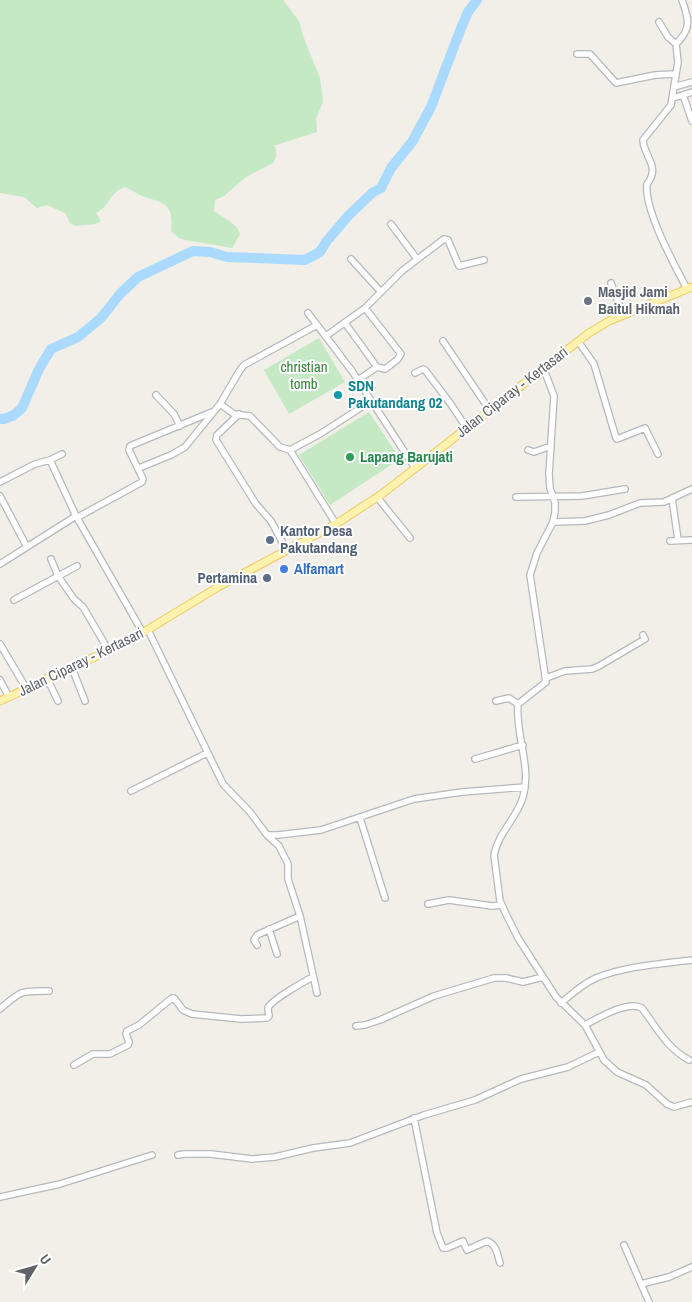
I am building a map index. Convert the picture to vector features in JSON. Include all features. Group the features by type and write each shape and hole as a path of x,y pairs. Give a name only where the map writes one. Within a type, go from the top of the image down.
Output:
{"main road":[{"name":"Jalan Ciparay - Kertasari","path":"0,700 109,651 145,632 218,587 336,524 415,468 543,367 603,324 689,288"}],"street":[{"path":"676,44 687,32 689,23 682,0"},
{"path":"659,22 668,37 676,44 678,62 673,98 667,111 646,134 643,140 643,146 653,170 652,178 647,184 646,189 648,202 661,234 689,288"},
{"path":"577,54 590,54 616,83 655,75 675,74"},
{"path":"674,87 692,82"},
{"path":"673,98 692,92"},
{"path":"682,95 692,121"},
{"path":"391,224 417,259"},
{"path":"326,336 365,308 417,259 444,239 448,240 452,246 459,266 484,260"},
{"path":"351,259 381,292"},
{"path":"611,283 623,315"},
{"path":"345,323 377,367 385,369 397,360 401,354 365,308"},
{"path":"308,313 358,380 415,468"},
{"path":"138,468 171,455 185,447 220,404 244,365 317,325"},
{"path":"443,341 489,409"},
{"path":"578,341 594,364 616,438 645,428 658,454"},
{"path":"358,380 377,367"},
{"path":"543,367 554,396 549,474 552,498 555,502 554,522 537,553 530,575 542,664 546,678 545,684 518,704 523,745 525,787 523,798 517,811 498,840 495,848 494,855 502,905 518,938 543,977 561,1004 584,1025 604,1060 617,1072 646,1085 667,1104 674,1107 692,1102"},
{"path":"415,373 422,369 425,370 466,427"},
{"path":"156,395 174,414 180,426"},
{"path":"290,450 320,434 371,401"},
{"path":"220,404 234,414 250,416 280,447 290,450 336,524"},
{"path":"0,564 77,516 140,483 143,479 129,450 130,446 214,411"},
{"path":"239,414 216,435 216,440 256,504 271,522 287,551"},
{"path":"528,450 534,452 551,446"},
{"path":"0,482 35,464 62,454"},
{"path":"50,460 77,516 145,632 223,784 250,812 267,835 279,846 288,864 288,879 300,916 317,993"},
{"path":"516,497 552,498 582,496 625,489"},
{"path":"554,522 585,521 609,515 640,503 664,502 692,489"},
{"path":"0,496 27,547"},
{"path":"377,496 410,538"},
{"path":"672,498 678,540"},
{"path":"670,541 692,540"},
{"path":"51,559 58,576 74,599 83,607 109,651"},
{"path":"14,600 78,566"},
{"path":"546,678 565,671 592,669 599,666 645,639 643,635"},
{"path":"0,644 26,688"},
{"path":"72,668 85,701"},
{"path":"48,678 58,701"},
{"path":"0,680 9,696"},
{"path":"496,701 509,698 518,704"},
{"path":"475,759 523,745"},
{"path":"131,791 207,754"},
{"path":"267,835 278,836 321,830 414,799 462,792 525,787"},
{"path":"360,818 385,898"},
{"path":"428,904 448,900 492,906 502,905"},
{"path":"257,945 255,937 300,916"},
{"path":"269,929 277,954"},
{"path":"561,1004 578,988 595,978 640,967 692,960"},
{"path":"74,1065 93,1054 110,1054 128,1045 127,1030 139,1025 172,998 183,1010 192,1014 241,1019 267,1018 270,1005 296,986 313,977"},
{"path":"356,1026 380,1020 434,996 494,978 526,982 543,977"},
{"path":"0,1009 16,995 25,991 50,991"},
{"path":"584,1025 627,1006 638,1006 642,1008 669,1046 677,1054 688,1060"},
{"path":"178,1156 184,1154 211,1154 252,1159 275,1157 313,1148 350,1143 414,1118 463,1104 521,1079 560,1069 599,1052"},
{"path":"414,1118 437,1233 443,1250 463,1241 467,1250 487,1241 493,1243 500,1263"},
{"path":"0,1197 60,1184 152,1155"},
{"path":"624,1245 649,1302"},
{"path":"641,1284 669,1277 692,1267"}],"green space":[{"path":"0,0 283,0 299,21 320,78 323,102 316,119 317,132 273,146 275,146 276,153 273,163 246,177 224,196 215,200 214,211 233,224 240,234 232,248 179,238 171,231 171,213 166,206 125,187 115,193 105,207 96,213 101,221 96,224 75,226 70,223 65,213 47,205 37,208 24,197 0,193"},
{"name":"christian tomb","path":"319,338 345,382 289,414 264,370"},
{"name":"Lapang Barujati","path":"369,412 400,459 330,505 299,455"}],"waterway":[{"path":"0,419 14,415 22,408 39,369 51,349 78,337 101,318 120,294 138,277 193,251 210,252 227,257 305,260 320,252 348,216 372,193 381,188 391,168 412,142 431,107 468,12 477,0"}],"place":[{"name":"Masjid Jami Baitul Hikmah","path":"588,301"},
{"name":"SDN Pakutandang 02","path":"338,395"},
{"name":"Lapang Barujati","path":"350,457"},
{"name":"Kantor Desa Pakutandang","path":"270,540"},
{"name":"Alfamart","path":"284,569"},
{"name":"Pertamina","path":"267,578"}]}
